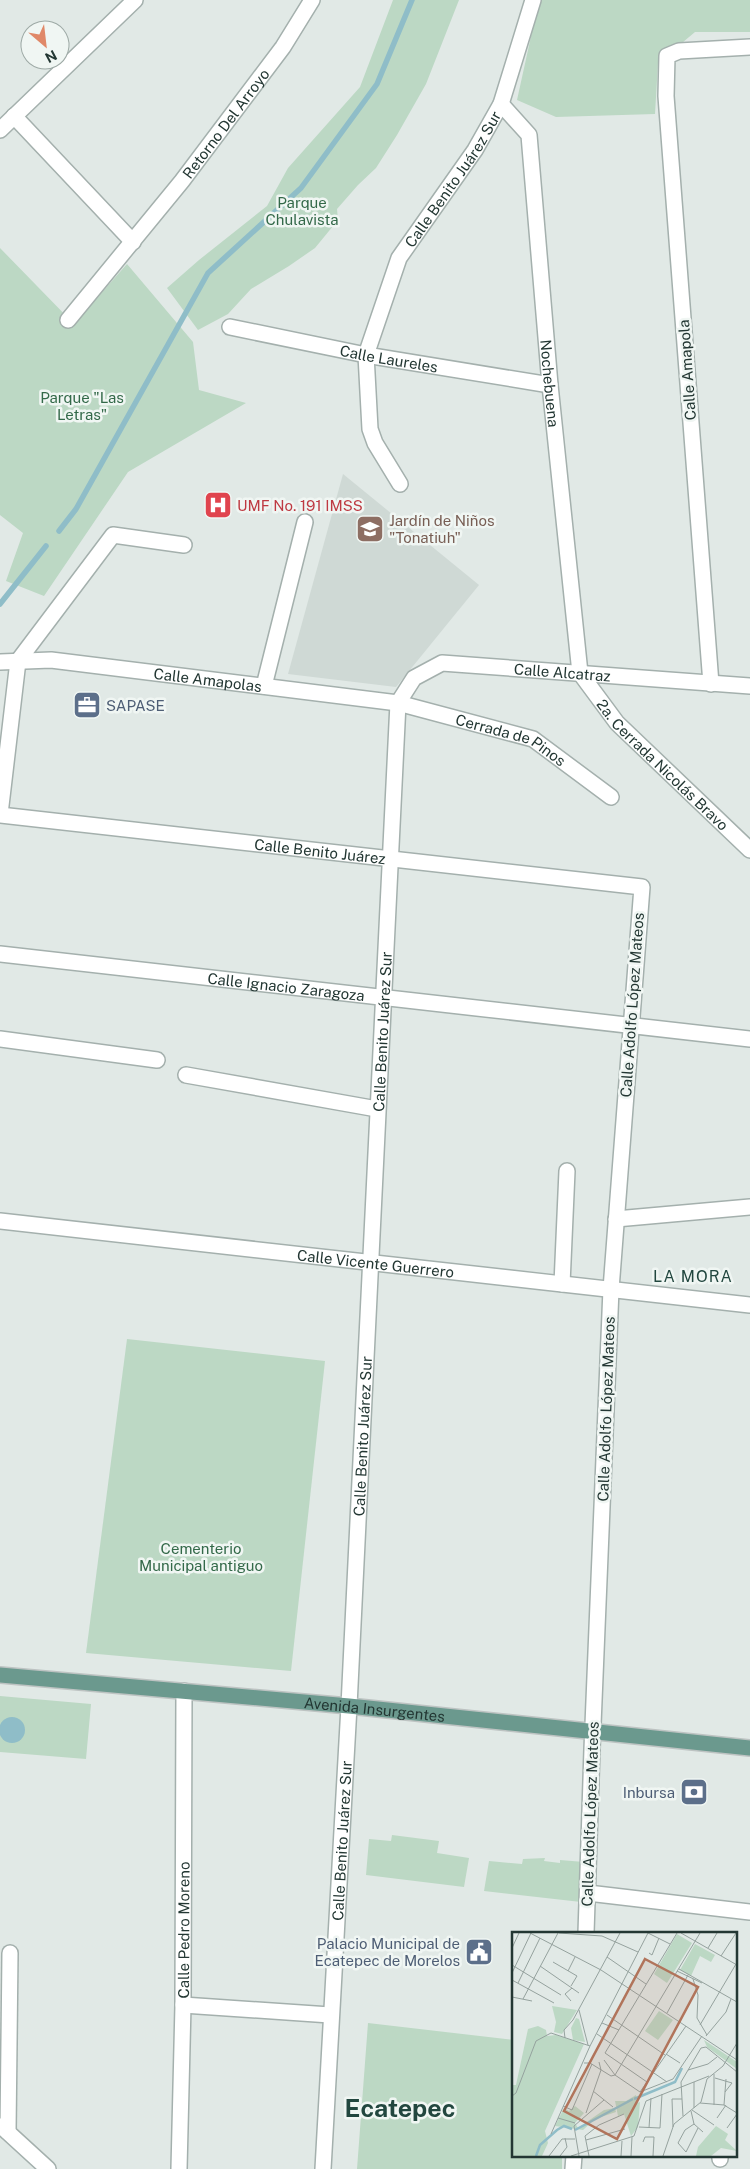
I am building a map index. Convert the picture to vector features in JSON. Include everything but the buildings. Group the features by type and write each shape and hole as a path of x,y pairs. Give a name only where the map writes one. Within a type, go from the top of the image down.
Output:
{"main road":[{"name":"Avenida Insurgentes","path":"0,1675 349,1706 750,1748"}],"street":[{"path":"0,130 135,0"},
{"name":"Retorno Del Arroyo","path":"68,320 133,242 283,47 312,0"},
{"name":"Calle Benito Juárez Sur","path":"366,355 399,258 476,150 501,104 533,0"},
{"name":"Calle Amapola","path":"712,684 666,96 666,56 679,51 750,47"},
{"name":"Nochebuena","path":"501,104 529,135 550,385 580,673"},
{"path":"14,116 133,242"},
{"name":"Calle Laureles","path":"230,326 366,355 550,385"},
{"path":"366,355 370,429 375,443 400,484"},
{"path":"264,686 305,522"},
{"path":"0,815 18,661 113,535 184,545"},
{"name":"Calle Amapolas","path":"0,662 52,660 398,703"},
{"name":"Calle Alcatraz","path":"398,703 414,678 442,663 748,688"},
{"name":"2a. Cerrada Nicolás Bravo","path":"580,673 617,723 750,850"},
{"name":"Calle Benito Juárez Sur","path":"323,2169 330,2015 349,1706 369,1262 398,703"},
{"name":"Cerrada de Pinos","path":"398,703 533,738 611,797"},
{"name":"Calle Benito Juárez","path":"0,815 642,887"},
{"name":"Calle Adolfo López Mateos","path":"586,1932 611,1289 642,887"},
{"name":"Calle Ignacio Zaragoza","path":"0,954 750,1039"},
{"path":"0,1039 157,1060"},
{"path":"186,1075 377,1109"},
{"path":"562,1284 567,1171"},
{"path":"616,1219 750,1207"},
{"name":"Calle Vicente Guerrero","path":"0,1221 750,1305"},
{"name":"Calle Pedro Moreno","path":"179,2169 183,2005 184,1691"},
{"path":"588,1893 750,1912"},
{"path":"10,1953 4,2128 48,2169"},
{"path":"183,2005 330,2015"},
{"path":"573,2169 574,2156"}],"shaded area":[{"name":"Jardín de Niños \"Tonatiuh\"","path":"343,474 479,585 396,687 288,674"}],"green space":[{"name":"Parque Chulavista","path":"393,0 459,0 426,84 397,135 376,168 337,209 338,220 315,248 251,289 228,314 198,330 167,288 267,206 288,168 360,87"},
{"path":"539,0 750,0 750,32 695,32 658,63 655,114 556,117 517,100"},
{"name":"Parque \"Las Letras\"","path":"0,248 74,324 127,264 193,342 199,390 246,403 128,472 44,596 6,581 23,533 0,515"},
{"name":"Cementerio Municipal antiguo","path":"127,1339 325,1361 291,1671 86,1653"},
{"path":"0,1696 91,1704 86,1759 0,1752"},
{"path":"392,1835 439,1841 437,1853 469,1858 464,1887 366,1875 369,1839 391,1841"},
{"path":"545,1858 544,1861 560,1863 560,1860 584,1862 581,1902 484,1891 489,1861 522,1864 523,1859"},
{"path":"368,2023 512,2040 512,2156 562,2156 562,2169 357,2169"}],"water":[{"path":"12,1717 21,1721 25,1730 21,1739 12,1743 3,1739 -1,1730 3,1721"}],"waterway":[{"path":"59,531 76,509 208,273 301,188 377,84 412,0"},
{"path":"0,604 46,546"}],"place":[{"name":"UMF No. 191 IMSS","path":"218,505"},
{"name":"Jardín de Niños \"Tonatiuh\"","path":"370,529"},
{"name":"SAPASE","path":"87,705"},
{"name":"Inbursa","path":"694,1792"},
{"name":"Palacio Municipal de Ecatepec de Morelos","path":"479,1952"}],"district":[{"name":"LA MORA","path":"693,1276"},
{"name":"Ecatepec","path":"400,2108"}]}
